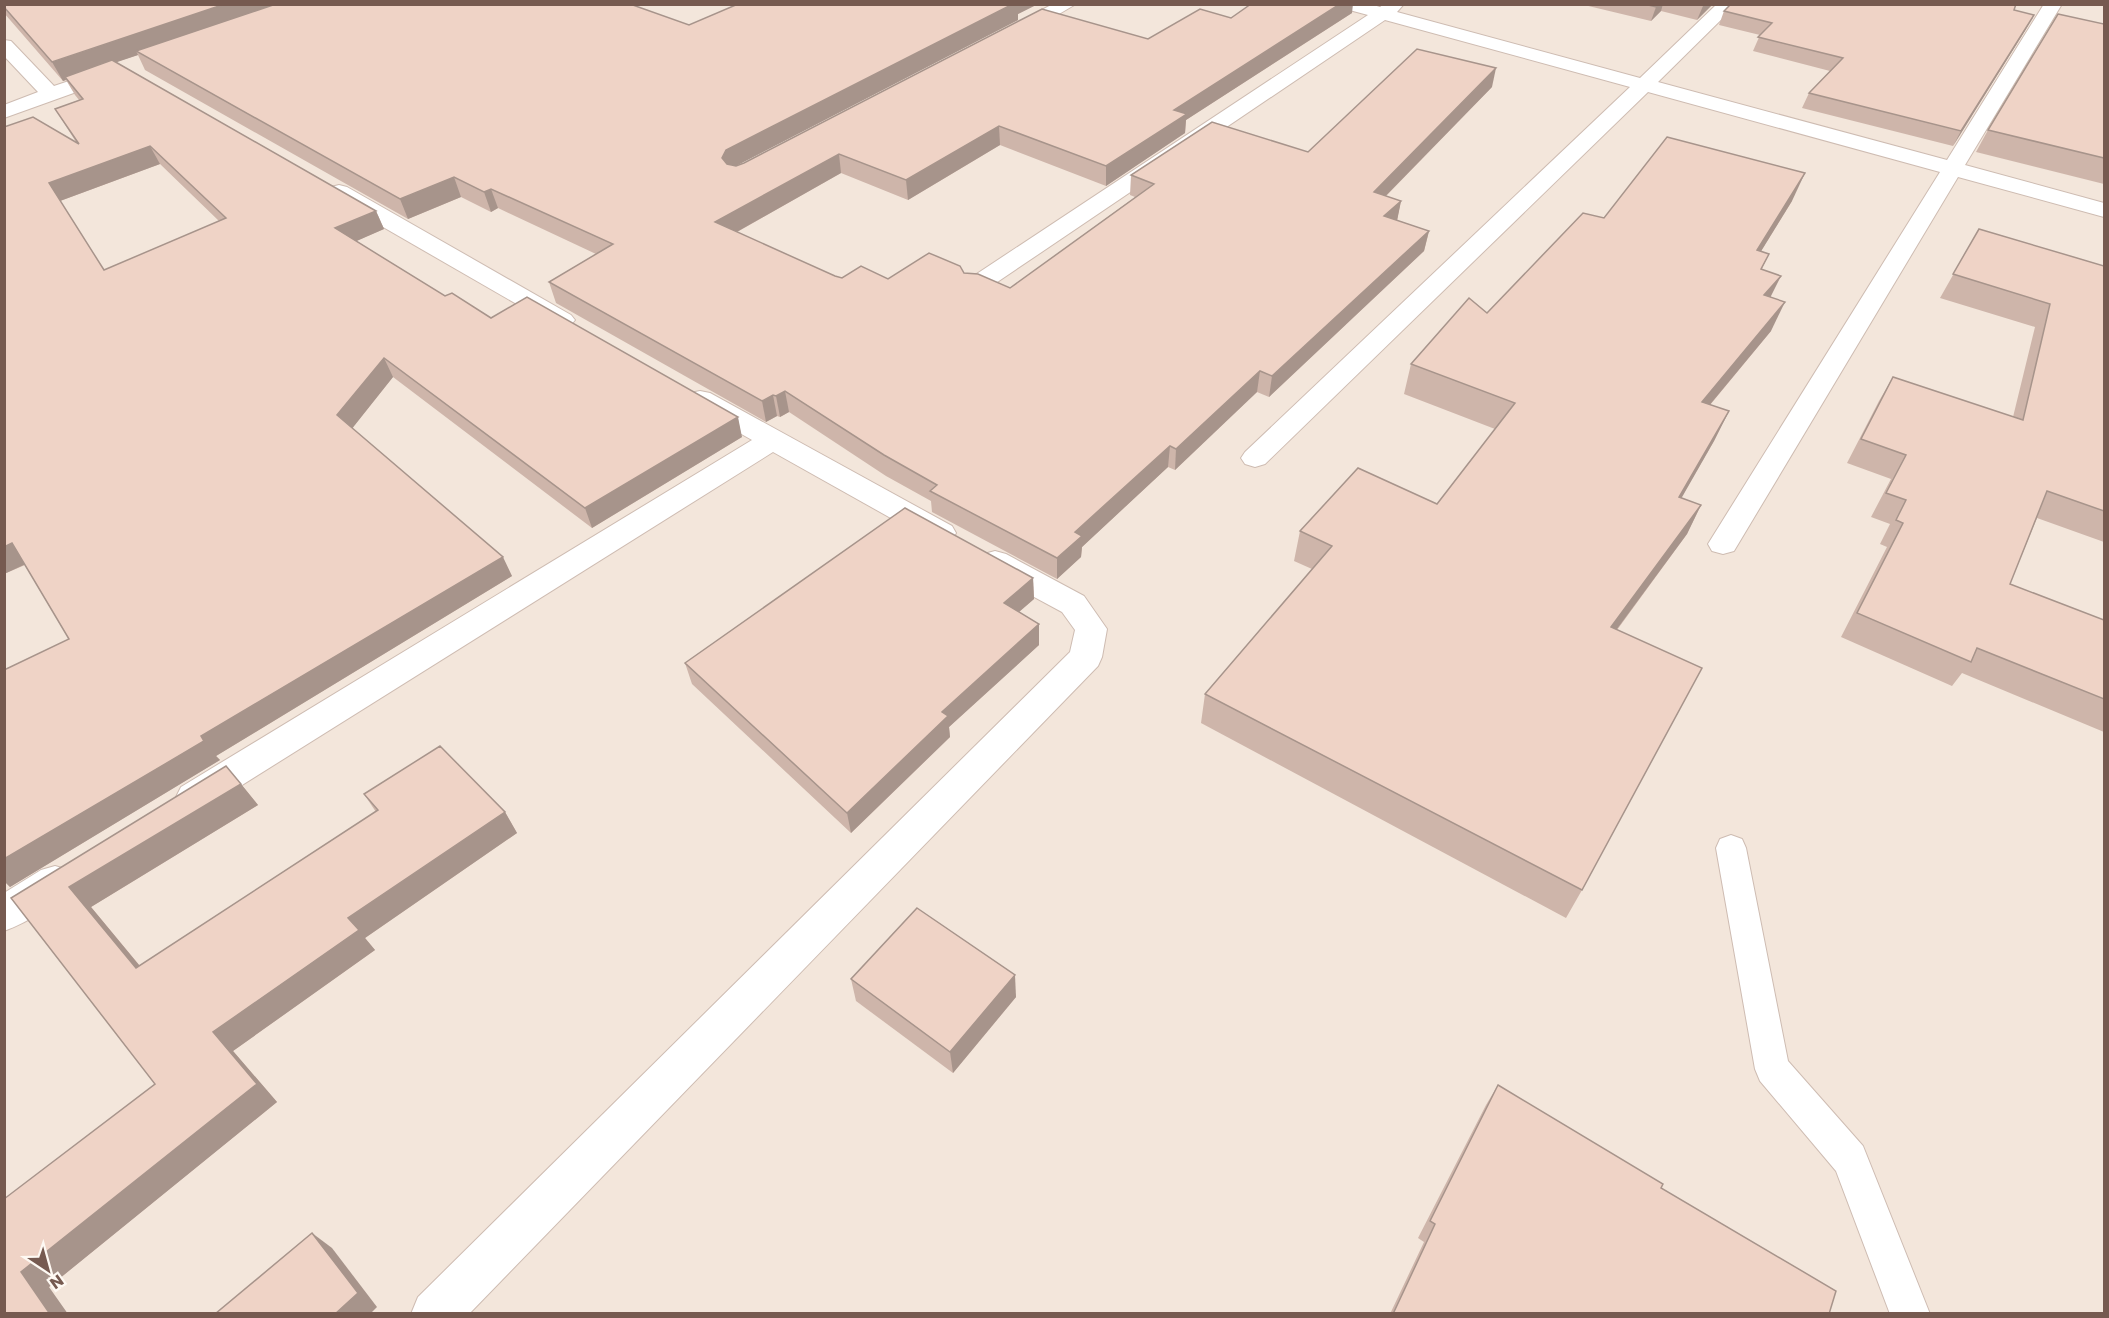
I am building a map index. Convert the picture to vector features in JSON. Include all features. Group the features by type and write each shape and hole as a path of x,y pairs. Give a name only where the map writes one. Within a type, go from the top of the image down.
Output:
{"street":[{"path":"993,43 1067,4"},
{"path":"1348,4 1389,9 1644,85 2104,210"},
{"path":"1255,458 1728,4"},
{"path":"1723,544 2053,4"},
{"path":"975,286 1389,9"},
{"path":"4,45 51,94"},
{"path":"4,112 51,94 131,69"},
{"path":"319,181 586,334"},
{"path":"435,1314 1086,657 1091,629 1073,604 679,387"},
{"path":"166,814 772,440"},
{"path":"4,914 85,864"}],"lane":[{"path":"1731,848 1772,1069 1850,1159 1910,1314"}],"shaded area":[{"path":"5,5 2104,5 2104,1313 5,1313"}],"building":[{"path":"4,4 225,4 52,62 4,7"},
{"path":"276,4 630,4 689,25 738,4 1013,4 726,150 722,158 727,164 736,166 1042,9 1148,39 1200,9 1231,18 1251,4 1340,4 1174,110 1187,114 1106,166 999,126 906,180 839,154 715,222 842,278 861,266 888,279 929,253 960,266 964,273 978,274 1010,288 1154,184 1131,175 1212,122 1308,152 1417,49 1496,68 1374,192 1401,201 1384,216 1429,231 1272,376 1260,371 1176,449 1170,446 1075,532 1082,536 1057,558 930,491 937,485 884,455 785,391 762,401 549,282 613,244 491,189 484,192 454,177 400,199 136,51"},
{"path":"1731,4 2016,4 2014,10 2034,15 1961,131 1809,93 1843,58 1758,37 1772,23 1724,11"},
{"path":"2058,14 2104,24 2104,158 1988,130"},
{"path":"112,60 376,211 335,228 445,296 452,293 491,318 527,297 738,417 585,508 384,358 337,415 503,557 201,736 204,741 4,859 4,670 69,639 12,543 4,547 4,127 33,117 79,144 55,109 83,99 65,77","holes":["150,146 226,218 104,270 49,183"]},
{"path":"1667,137 1805,173 1757,250 1769,254 1761,269 1781,276 1764,295 1785,302 1702,402 1729,411 1679,497 1701,505 1611,627 1702,668 1582,890 1205,694 1332,546 1300,531 1358,468 1437,504 1515,403 1411,364 1469,298 1487,313 1583,213 1604,218"},
{"path":"1979,229 2104,266 2104,511 2047,491 2010,584 2104,620 2104,699 1977,648 1971,662 1857,613 1903,523 1896,520 1906,500 1886,493 1906,455 1861,439 1893,377 2023,420 2050,304 1953,274"},
{"path":"905,508 1033,578 1004,603 1039,624 942,712 948,716 847,813 685,663"},
{"path":"440,746 505,812 348,918 359,930 213,1032 257,1084 21,1272 50,1314 4,1314 4,1199 155,1084 11,898 226,766 241,784 69,887 136,968 378,810 364,794"},
{"path":"917,908 1015,975 950,1052 851,979"},
{"path":"1498,1085 1663,1184 1661,1188 1836,1291 1829,1314 1393,1314 1435,1224 1430,1221"},
{"path":"312,1233 358,1293 335,1314 215,1314"}]}
